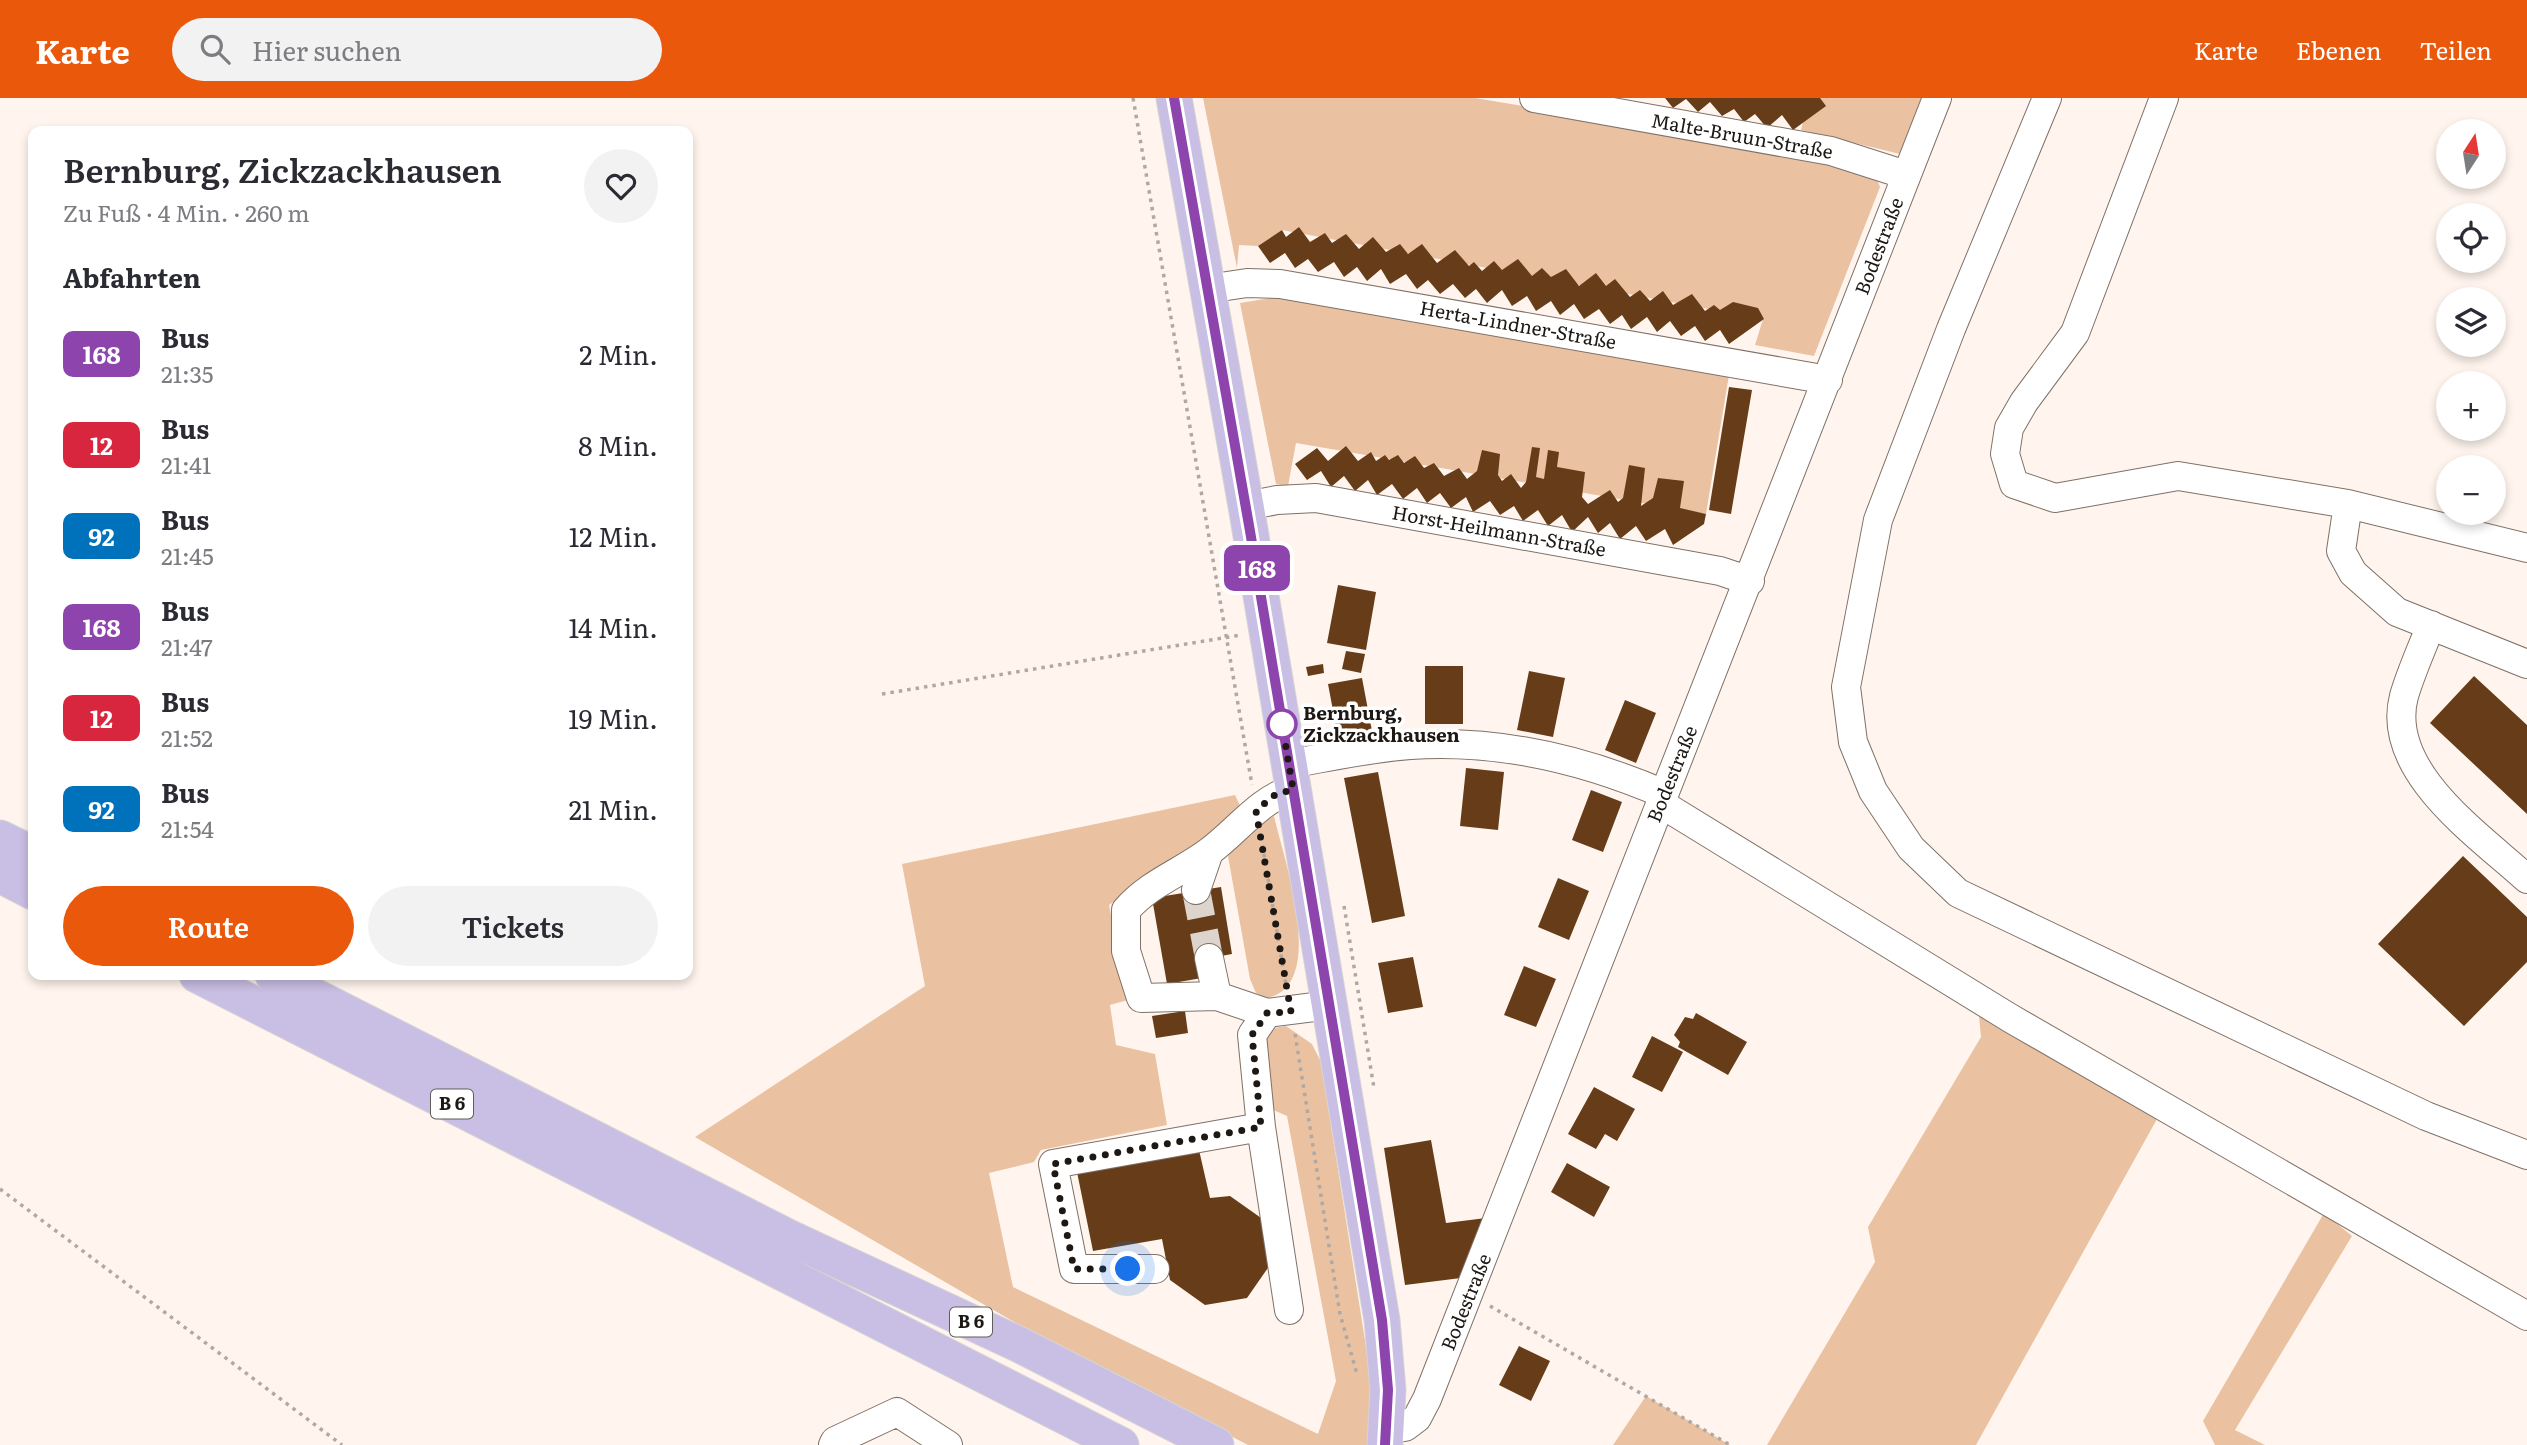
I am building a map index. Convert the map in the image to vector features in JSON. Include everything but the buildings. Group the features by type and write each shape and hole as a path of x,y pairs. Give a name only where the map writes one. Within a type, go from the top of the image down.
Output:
{"main road":[{"path":"1174,98 1246,506 1382,1320 1388,1390 1386,1435"},
{"path":"0,838 28,852"},
{"path":"0,875 28,889"},
{"name":"B 6","path":"207,980 1121,1445"},
{"name":"B 6","path":"283,980 788,1237 1009,1340 1216,1445"}],"street":[{"name":"Malte-Bruun-Straße","path":"1534,98 1831,151 1906,175"},
{"name":"Bodestraße","path":"1386,1435 1405,1427 1417,1418 1470,1294 1937,98"},
{"path":"2047,98 1951,329 1878,520 1846,687 1853,742 1873,791 1911,848 1958,893 2426,1116 2527,1155"},
{"path":"2164,98 2074,333 2024,402 2009,428 2005,454 2014,484 2055,498 2178,475 2348,505 2527,548"},
{"name":"Herta-Lindner-Straße","path":"1207,289 1240,283 1280,284 1828,380"},
{"name":"Horst-Heilmann-Straße","path":"1246,506 1277,500 1316,499 1720,571 1750,580"},
{"path":"2348,505 2341,551 2353,573 2398,612 2527,664"},
{"path":"2431,625 2403,698 2403,740 2427,787 2527,879"},
{"path":"1330,1005 1279,1012 1225,999 1141,998 1126,951 1126,910 1142,891 1209,852 1291,777 1408,746 1489,746 1592,766 1662,798 2010,1018 2527,1316"},
{"path":"1204,889 1209,852"},
{"path":"1217,957 1225,999"},
{"path":"1279,1012 1252,1035 1261,1127 1289,1310"},
{"path":"1155,1269 1074,1269 1053,1164 1261,1127"},
{"path":"833,1445 835,1441 897,1412 948,1445"}],"path":[{"path":"1132,98 1256,811 1279,1012 1340,1314 1358,1376"},
{"path":"882,694 1267,630"},
{"path":"0,1189 342,1445"},
{"path":"1470,1294 1730,1445"}],"shaded area":[{"path":"1203,98 1475,98 1815,155 1876,177 1880,187 1814,356 1755,345 1763,319 1282,230 1258,246 1239,245 1237,268"},
{"path":"1809,98 1927,98 1900,154 1801,130"},
{"path":"1296,294 1730,369 1706,514 1296,443 1288,486 1276,484 1240,303"},
{"path":"1235,795 1243,812 1109,905 1128,1000 1110,1005 1116,1045 1155,1054 1167,1125 1041,1150 1034,1162 989,1173 1013,1287 1318,1434 1336,1381 1287,1116 1271,1109 1266,1029 1286,1026 1312,1044 1321,1062 1373,1391 1369,1445 1248,1445 1045,1340 695,1137 925,986 902,864"},
{"path":"1274,816 1292,888 1299,946 1296,970 1285,988 1267,998 1256,993 1250,979 1228,856 1236,841"},
{"path":"1979,1016 2157,1119 1976,1445 1767,1445 1875,1262 1868,1227 1981,1037"},
{"path":"2324,1213 2352,1236 2235,1430 2265,1445 2215,1445 2203,1421"},
{"path":"1646,1396 1730,1445 1613,1445"}],"tunnel":[{"path":"1196,890 1209,958"}],"bus line":[{"name":"168","path":"1174,98 1272,657 1382,1320 1388,1390 1385,1445"}],"place":[{"name":"Bernburg, Zickzackhausen","path":"1282,724"}],"route":[{"path":"1128,1269 1074,1269 1053,1164 1261,1127 1252,1035 1267,1013 1291,1012 1256,811 1273,796 1293,789 1282,724"}]}
